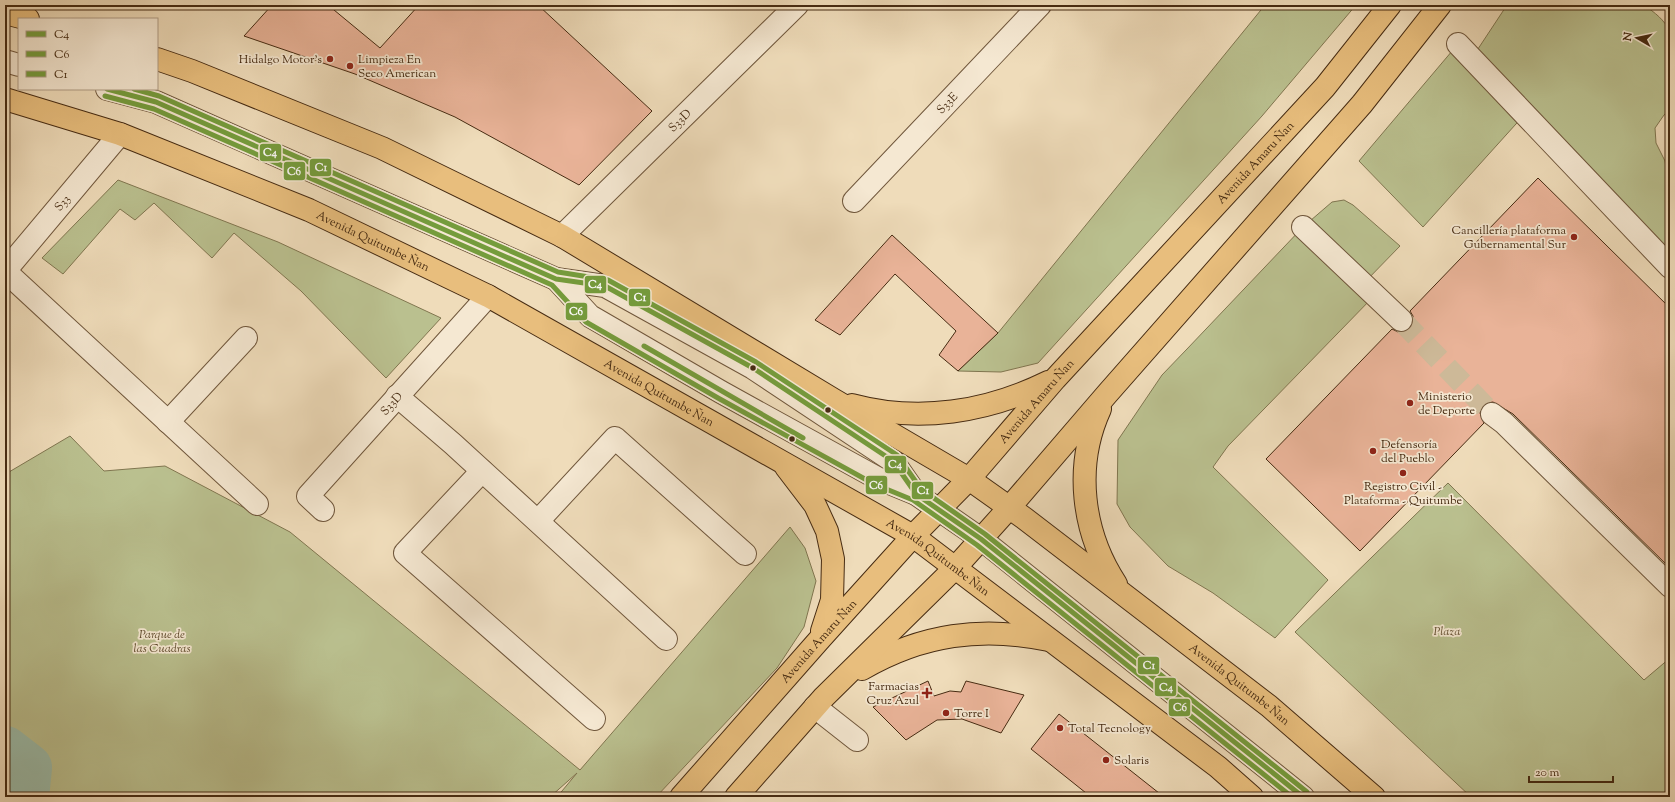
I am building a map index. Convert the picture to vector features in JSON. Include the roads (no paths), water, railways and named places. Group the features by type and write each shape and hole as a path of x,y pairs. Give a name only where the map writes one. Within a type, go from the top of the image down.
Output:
{"main road":[{"name":"Avenida Amaru Ñan","path":"681,797 820,638 913,536 969,479 1055,379 1325,87 1390,5"},
{"path":"736,797 820,702 955,568 1009,508 1106,394 1362,104 1440,5"},
{"path":"5,13 24,18"},
{"name":"Avenida Quitumbe Ñan","path":"158,59 192,71 382,148 562,236 834,400 969,479 1122,593 1269,706 1374,797"},
{"name":"Avenida Quitumbe Ñan","path":"5,99 120,134 309,210 488,296 780,459 913,536 1056,642 1218,767 1252,797"},
{"path":"834,400 864,408 895,413 926,414 957,412 991,405 1017,396 1055,379"},
{"path":"1106,394 1096,418 1088,444 1085,470 1085,496 1089,522 1097,548 1108,571 1122,593"},
{"path":"780,459 815,505 827,531 833,559 832,600 820,638"},
{"path":"820,702 852,675 882,657 915,644 942,638 985,633 1021,635 1056,642"}],"street":[{"name":"S33D","path":"562,236 797,5"},
{"name":"S33E","path":"854,201 1037,6"},
{"path":"1458,44 1670,267"},
{"path":"5,61 18,65"},
{"path":"111,90 156,102 556,279 605,286 753,368 893,461 916,494"},
{"name":"S33","path":"5,271 120,134"},
{"path":"1303,227 1401,320"},
{"path":"5,271 257,504"},
{"path":"556,279 590,316 721,392 877,478 916,494 981,539 1303,797"},
{"name":"S33D","path":"315,503 397,396 488,296"},
{"path":"168,422 246,338"},
{"path":"397,396 538,521 666,639"},
{"path":"1492,414 1504,423 1670,586"},
{"path":"538,521 615,438 745,554"},
{"path":"482,471 405,553 594,719"},
{"path":"820,702 857,740"}],"waterway":[{"path":"5,751 27,768 24,797"}],"tunnel":[{"path":"1401,320 1492,414"}],"place":[{"name":"Hidalgo Motor's","path":"330,59"},
{"name":"Limpieza En Seco American","path":"350,66"},
{"name":"Cancillería plataforma Gubernamental Sur","path":"1574,237"},
{"name":"Ministerio de Deporte","path":"1410,403"},
{"name":"Defensoría del Pueblo","path":"1373,451"},
{"name":"Registro Civil - Plataforma - Quitumbe","path":"1403,473"},
{"name":"Farmacias Cruz Azul","path":"927,693"},
{"name":"Torre I","path":"946,713"},
{"name":"Total Tecnology","path":"1060,728"},
{"name":"Solaris","path":"1106,760"}],"park label":[{"name":"Plaza","path":"1447,631"},
{"name":"Parque de las Cuadras","path":"162,641"}]}
